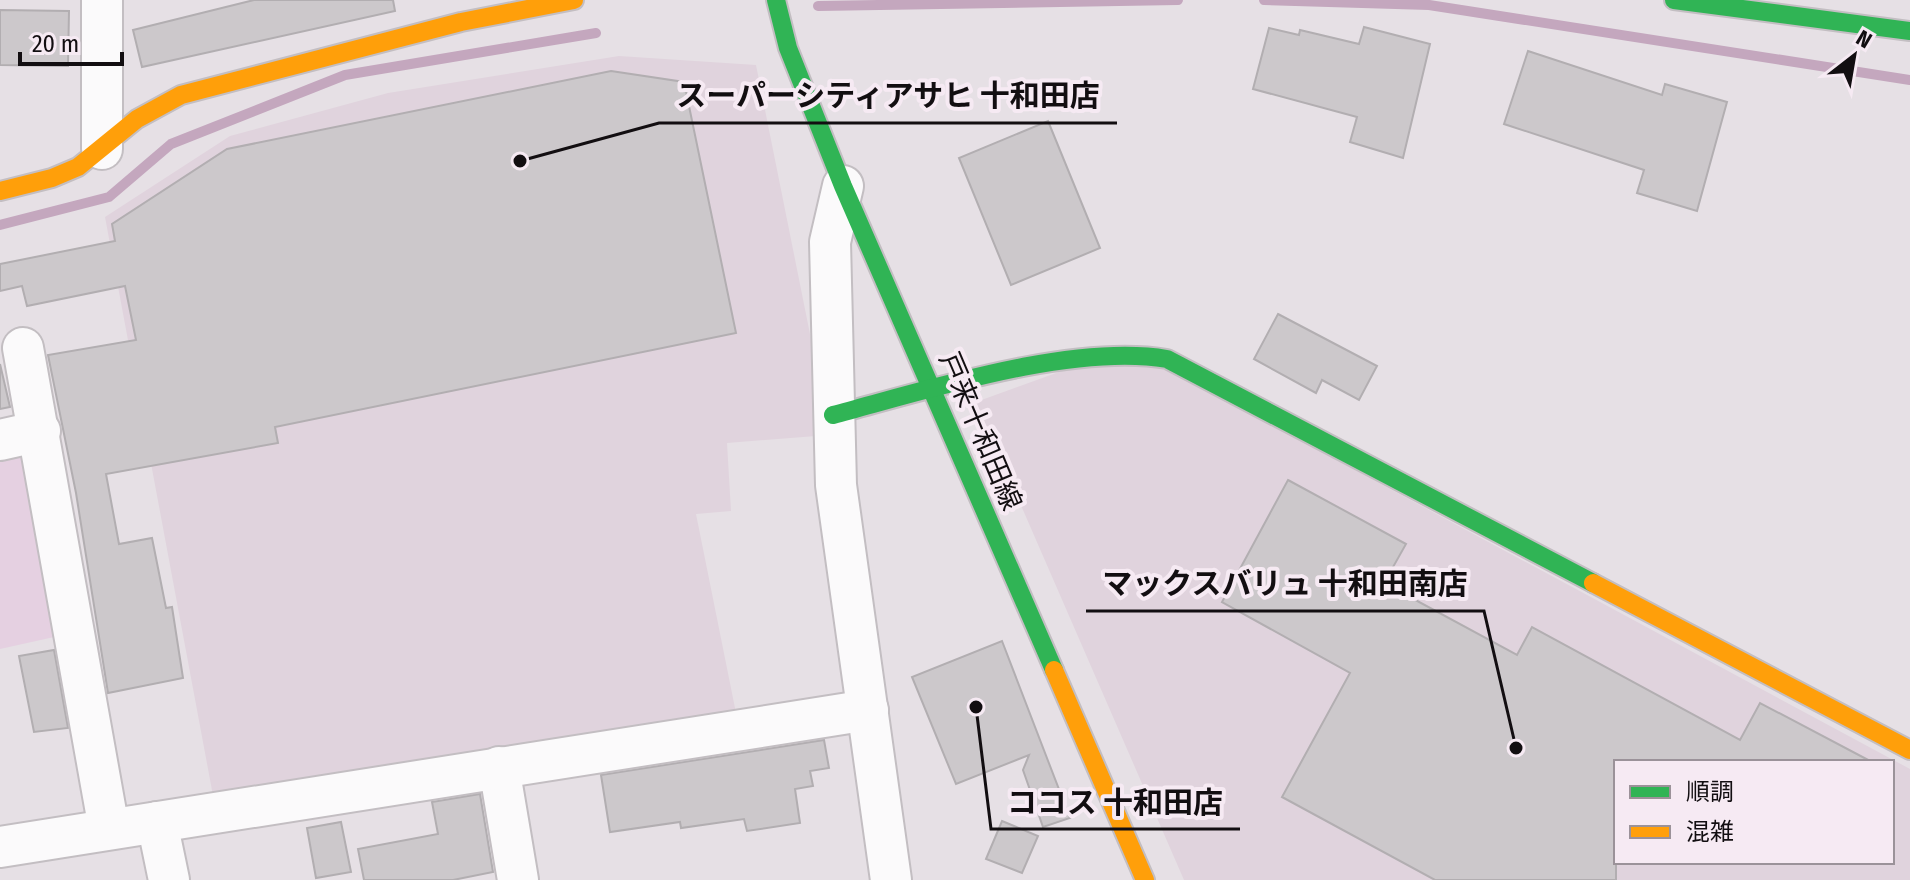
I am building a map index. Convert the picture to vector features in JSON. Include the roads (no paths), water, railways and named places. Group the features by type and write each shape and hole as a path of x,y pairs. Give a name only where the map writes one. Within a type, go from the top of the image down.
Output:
{"street":[{"path":"102,0 102,149"},
{"path":"0,191 52,178 78,167 137,119 181,95 461,22 574,0"},
{"name":"戸来十和田線","path":"776,0 788,48 843,186 1145,880"},
{"path":"1674,0 1910,31"},
{"path":"843,186 830,242 836,485 891,880"},
{"path":"23,348 109,829"},
{"path":"833,415 933,388 1104,353 1137,352 1167,359 1910,750"},
{"path":"0,440 40,431"},
{"path":"4,858 109,829 868,710"},
{"path":"499,767 518,880"},
{"path":"157,822 169,880"}],"waterway":[{"path":"818,6 1178,0"},
{"path":"1264,0 1429,5 1910,80"},
{"path":"0,225 109,197 171,144 345,75 596,33"}],"place":[{"name":"スーパーシティアサヒ 十和田店","path":"520,161"},
{"name":"ココス 十和田店","path":"976,707"},
{"name":"マックスバリュ 十和田南店","path":"1516,748"}]}
